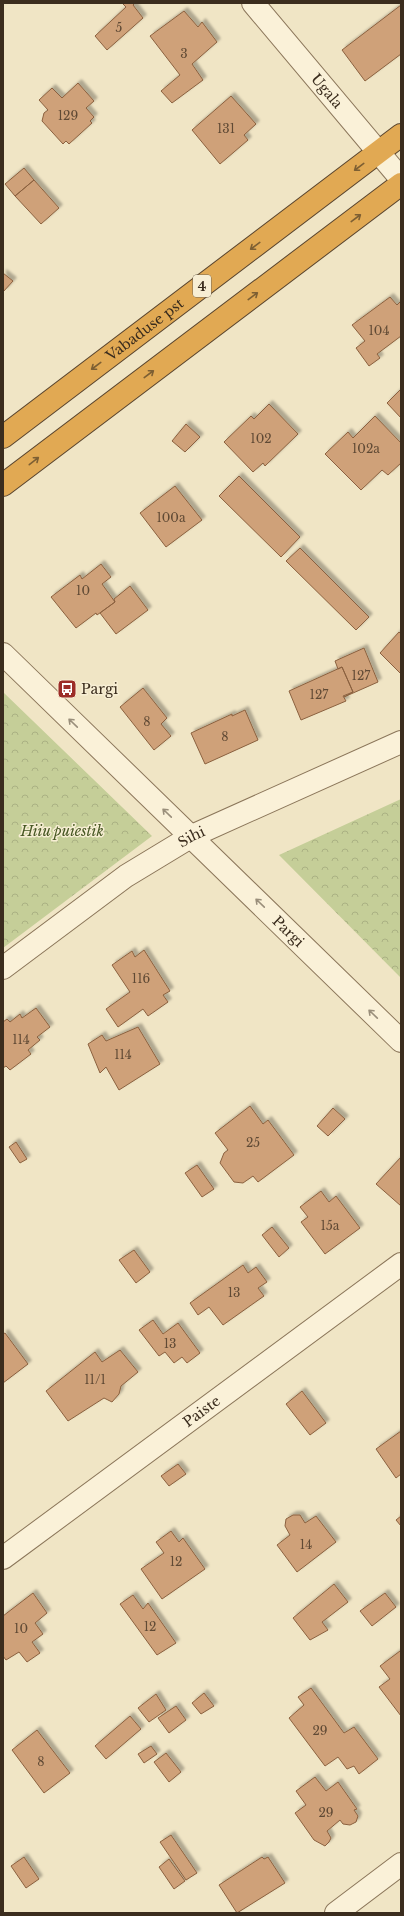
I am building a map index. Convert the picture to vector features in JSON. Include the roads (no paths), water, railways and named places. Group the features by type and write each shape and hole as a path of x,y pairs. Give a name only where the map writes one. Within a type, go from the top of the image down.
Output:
{"highway":[{"name":"Vabaduse pst","path":"3,437 401,135"},
{"path":"3,485 401,184"}],"street":[{"name":"Ugala","path":"254,3 401,179"},
{"name":"Pargi","path":"3,654 192,836 401,1042"},
{"name":"Sihi","path":"3,968 126,876 192,836 401,742"},
{"name":"Paiste","path":"3,1558 401,1264"},
{"path":"336,1913 401,1864"}],"place":[{"name":"Pargi","path":"67,689"}],"park label":[{"name":"Hiiu puiestik","path":"62,831"}]}
